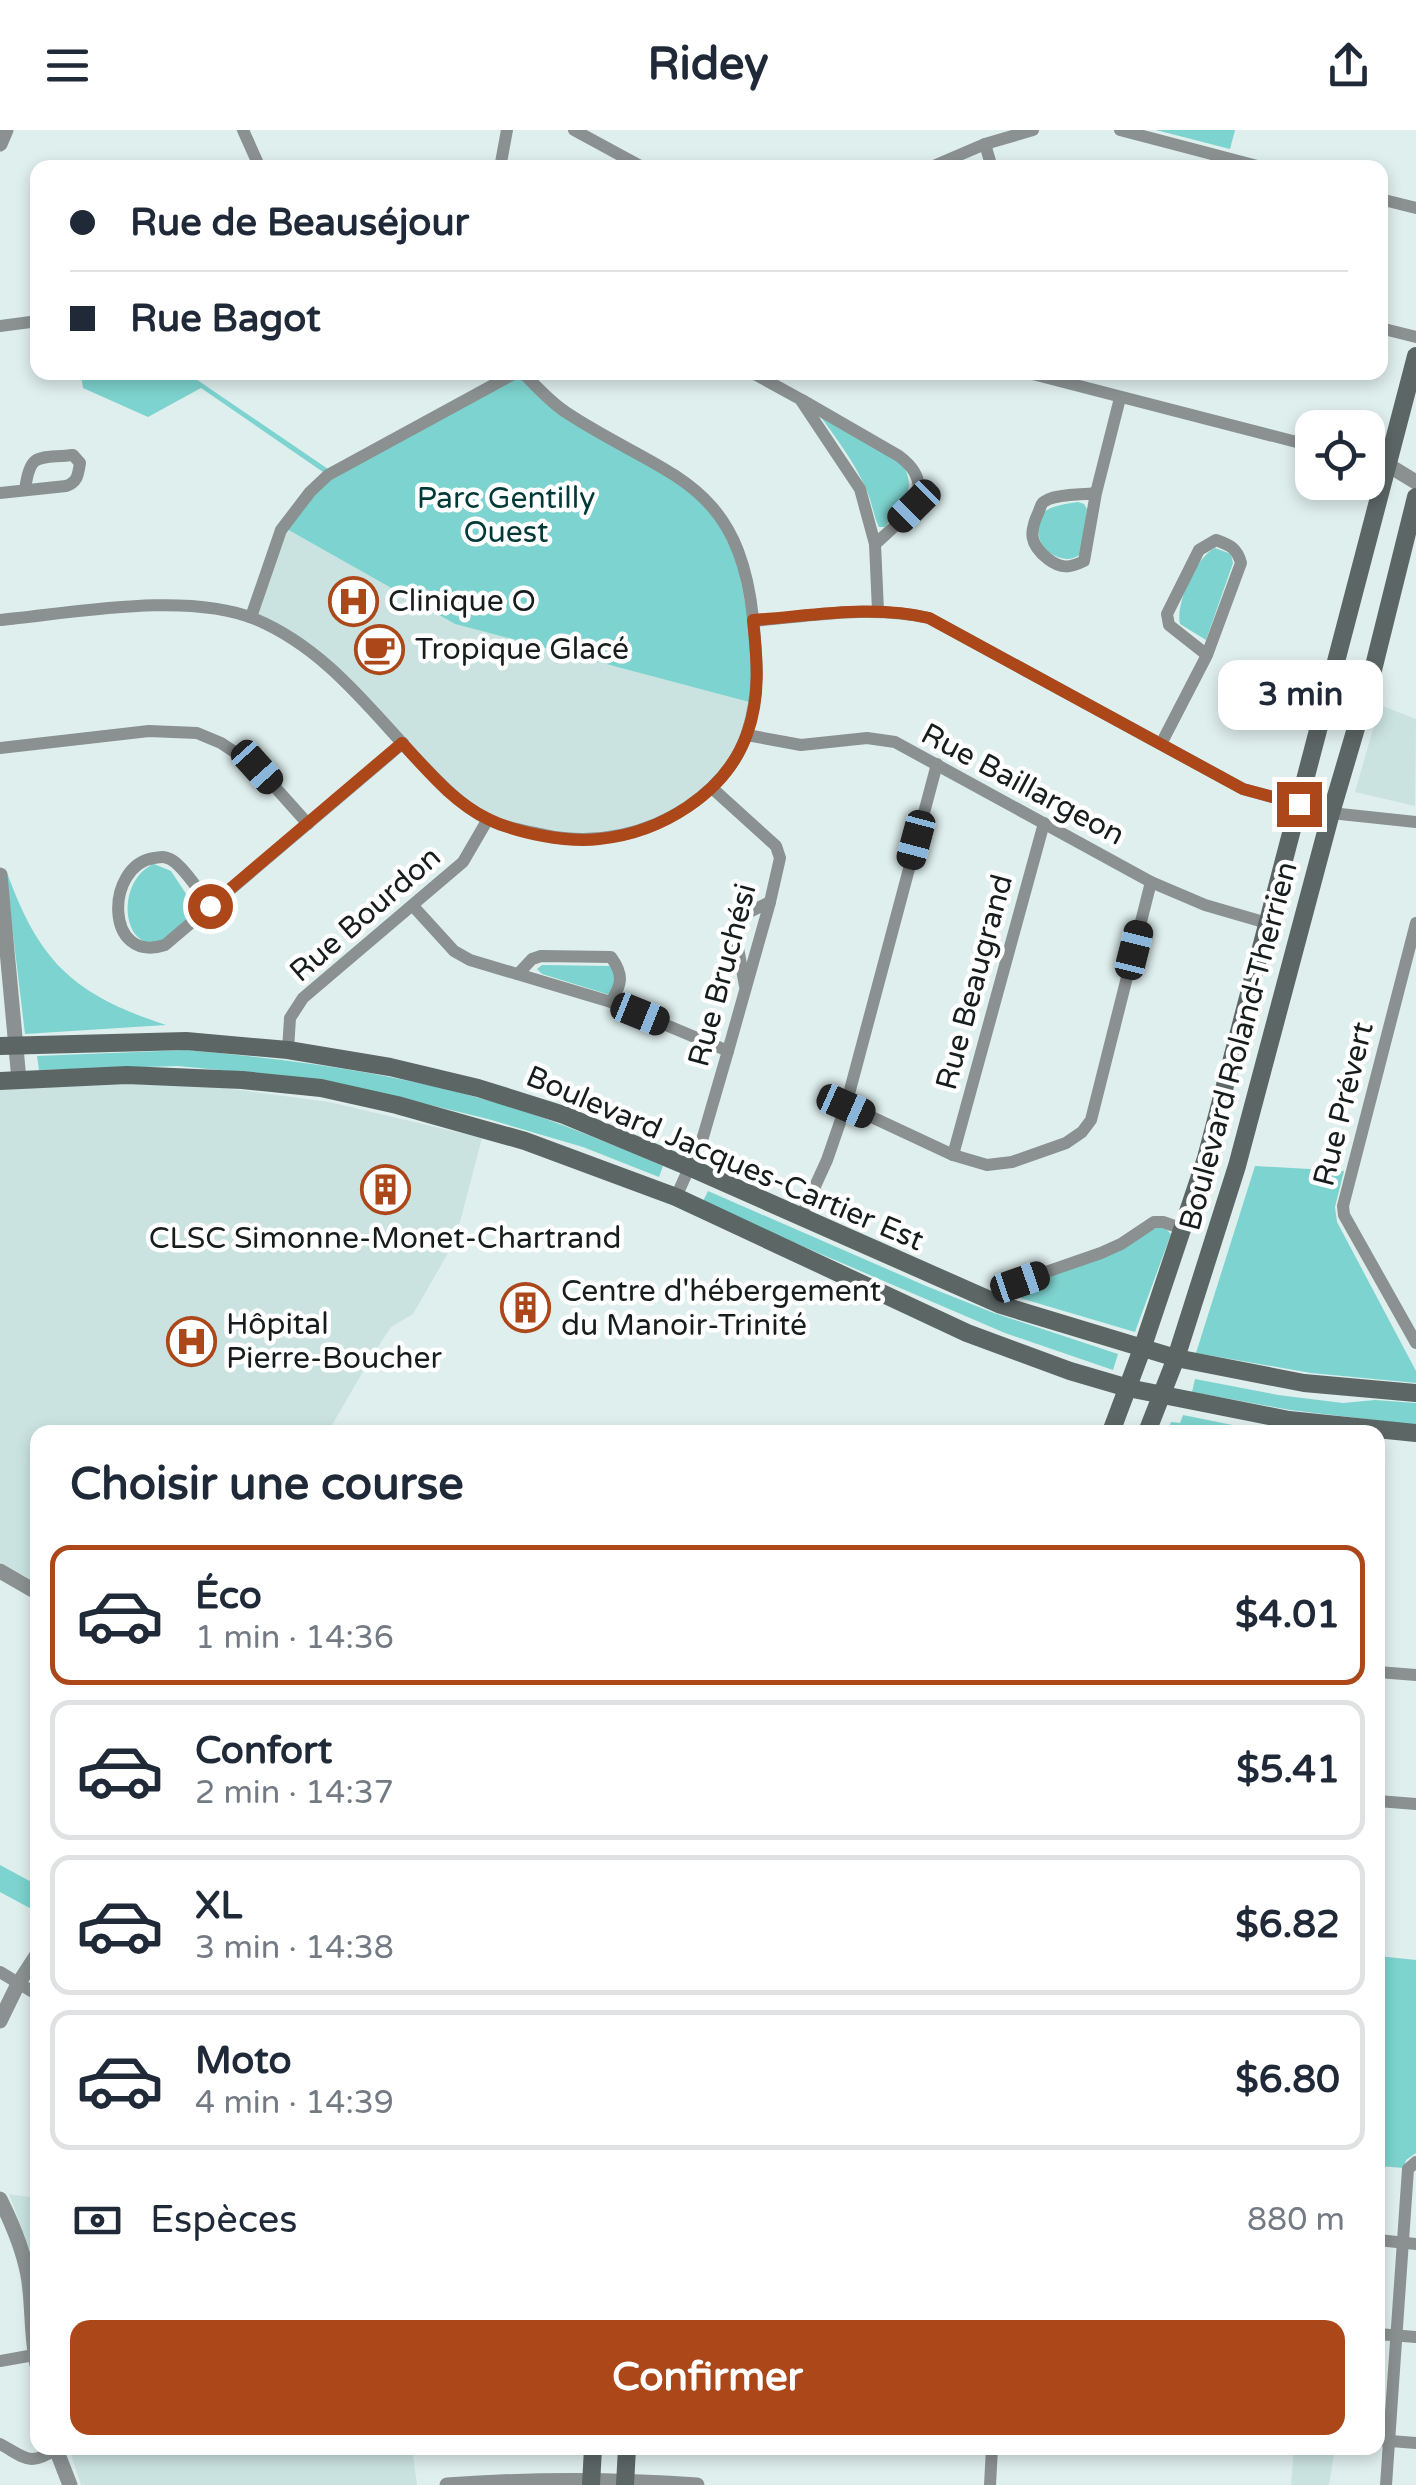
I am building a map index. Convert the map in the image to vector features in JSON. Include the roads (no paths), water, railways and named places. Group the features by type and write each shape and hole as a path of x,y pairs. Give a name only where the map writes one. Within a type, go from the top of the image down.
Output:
{"main road":[{"name":"Boulevard Roland-Therrien","path":"1114,1425 1206,1158 1416,356"},
{"name":"Boulevard Roland-Therrien","path":"1150,1425 1176,1358 1237,1166 1372,674 1416,497"},
{"name":"Boulevard Jacques-Cartier Est","path":"8,1046 186,1041 288,1050 390,1067 478,1088 564,1115 689,1166 1001,1305 1176,1358 1304,1383 1416,1393"},
{"name":"Boulevard Jacques-Cartier Est","path":"5,1079 128,1075 242,1080 322,1088 397,1105 525,1142 676,1198 967,1334 1070,1371 1128,1388 1289,1420 1338,1425"},
{"name":"Boulevard Jacques-Cartier Est","path":"1385,1430 1416,1433"},
{"path":"591,2483 593,2455"},
{"path":"625,2483 627,2455"}],"street":[{"path":"0,144 6,130"},
{"path":"243,130 256,160"},
{"path":"501,160 506,130"},
{"path":"574,130 629,160"},
{"path":"948,160 1033,130"},
{"path":"1120,130 1234,160"},
{"path":"985,144 990,160"},
{"path":"1388,200 1416,208"},
{"path":"0,326 30,322"},
{"path":"1388,330 1416,337"},
{"path":"251,617 281,530 310,492 330,474 505,380"},
{"path":"0,620 151,605 202,606 251,617 318,655 363,698 442,786 488,820 554,837 596,840 634,833 662,821 712,788 732,765 747,735 758,688 749,587 740,554 724,522 701,493 564,412 529,380"},
{"path":"766,380 912,465 918,487 914,506 875,544"},
{"path":"1054,380 1295,442"},
{"path":"1096,493 1051,498 1042,504 1032,538 1036,550 1057,566 1072,567 1084,561 1120,398"},
{"path":"800,399 860,489 875,544 878,611"},
{"path":"1385,463 1416,466"},
{"path":"1388,464 1416,482"},
{"path":"0,493 24,490"},
{"path":"1161,744 1207,655 1241,563 1231,545 1216,540 1199,550 1167,614 1169,625 1207,655"},
{"path":"753,620 878,611 929,618 1243,789 1331,813 1416,822"},
{"path":"0,748 149,731 197,733 221,742 257,767 308,824"},
{"name":"Rue Baillargeon","path":"747,735 800,745 867,738 895,742 1151,882 1204,906 1267,923"},
{"path":"210,906 173,860 161,856 138,862 129,870 117,910 124,935 144,948 165,946 402,743"},
{"path":"801,1216 846,1106 937,764"},
{"name":"Rue Bruchési","path":"676,1198 703,1138 780,858 776,846 712,788"},
{"name":"Rue Bourdon","path":"288,1050 290,1018 304,998 464,862 488,820"},
{"name":"Rue Beaugrand","path":"953,1154 1044,823"},
{"path":"0,875 8,1046 5,1079"},
{"path":"846,1106 987,1165 1012,1162 1066,1143 1082,1132 1091,1120 1151,882"},
{"path":"746,988 734,926 743,915 770,902"},
{"path":"413,906 454,951 470,960 610,1002 728,1051"},
{"name":"Rue Prévert","path":"1415,932 1342,1206 1416,1343"},
{"path":"518,974 541,956 611,958 620,969 620,988 610,1002"},
{"name":"Boulevard Roland-Therrien","path":"1001,1305 1010,1288 1020,1282 1102,1253 1154,1222 1183,1229"},
{"path":"0,1571 30,1588"},
{"path":"1385,1673 1416,1675"},
{"path":"1385,1802 1416,1804"},
{"path":"0,2021 30,1965"},
{"path":"0,1972 30,1990"},
{"path":"1385,2424 1410,2243 1408,2168 1416,2162"},
{"path":"0,2199 15,2229 30,2291"},
{"path":"1385,2241 1410,2243"},
{"path":"1385,2335 1416,2337"},
{"path":"0,2361 30,2362"},
{"path":"1385,2440 1416,2443"},
{"path":"0,2444 29,2460 47,2455"},
{"path":"57,2455 59,2485"},
{"path":"59,2455 70,2485"},
{"path":"990,2485 992,2455"},
{"path":"1384,2455 1386,2485"},
{"path":"447,2485 508,2480 697,2485"}],"place":[{"name":"Clinique O","path":"353,601"},
{"name":"Tropique Glacé","path":"380,649"},
{"name":"CLSC Simonne-Monet-Chartrand","path":"385,1189"},
{"name":"Centre d'hébergement du Manoir-Trinité","path":"526,1308"},
{"name":"Hôpital Pierre-Boucher","path":"191,1341"}],"park label":[{"name":"Parc Gentilly Ouest","path":"506,515"}]}
